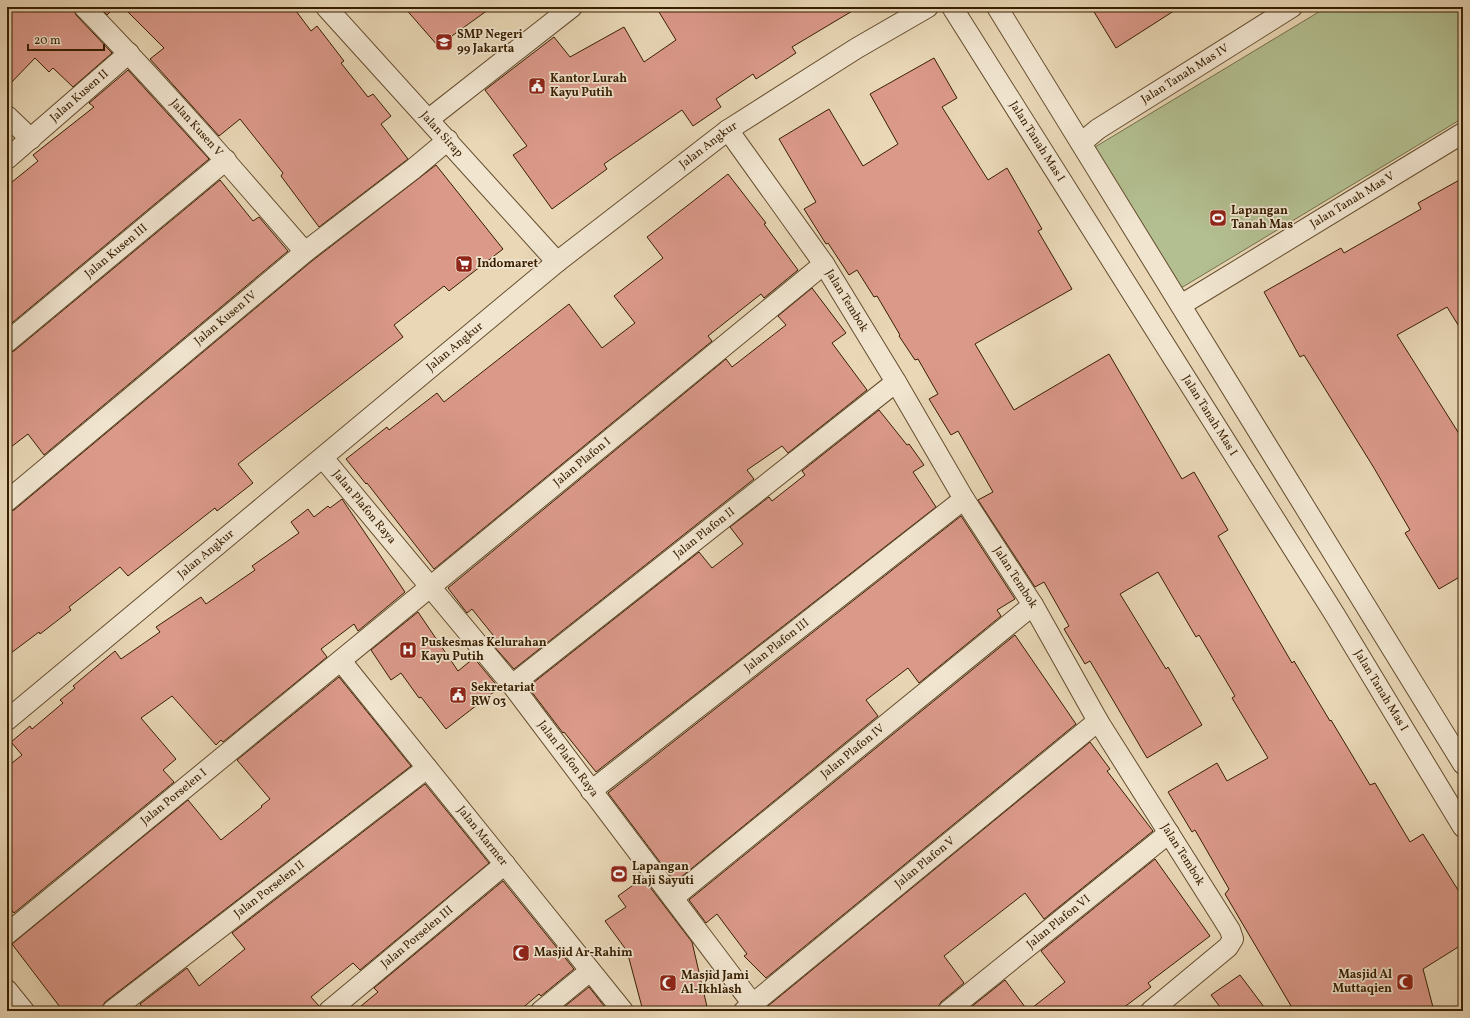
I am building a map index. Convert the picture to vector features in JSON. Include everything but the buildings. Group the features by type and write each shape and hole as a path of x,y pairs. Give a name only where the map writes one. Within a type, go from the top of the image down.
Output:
{"street":[{"name":"Jalan Kusen V","path":"84,7 129,53 226,160 305,252"},
{"name":"Jalan Sirap","path":"326,7 557,262"},
{"path":"429,119 572,7"},
{"name":"Jalan Angkur","path":"7,720 557,262 728,130 857,48 928,7"},
{"name":"Jalan Tanah Mas I","path":"952,7 1326,602 1463,827"},
{"path":"997,7 1463,764"},
{"name":"Jalan Tanah Mas IV","path":"1081,143 1098,130 1292,7"},
{"name":"Jalan Kusen II","path":"7,159 129,53"},
{"path":"7,116 31,139"},
{"name":"Jalan Tembok","path":"728,130 824,264 896,382 964,499 1033,605 1098,721 1230,930 1233,939 1228,947 1151,1011"},
{"name":"Jalan Tanah Mas V","path":"1181,305 1463,133"},
{"name":"Jalan Kusen IV","path":"7,501 305,252 412,170 448,140"},
{"name":"Jalan Kusen III","path":"7,342 226,160"},
{"name":"Jalan Plafon I","path":"341,661 824,264"},
{"name":"Jalan Plafon II","path":"512,685 896,382"},
{"name":"Jalan Plafon Raya","path":"323,458 512,685 673,898 752,1009"},
{"name":"Jalan Plafon III","path":"591,791 964,499"},
{"name":"Jalan Plafon IV","path":"673,898 1033,605"},
{"name":"Jalan Marmer","path":"341,661 623,1011"},
{"name":"Jalan Porselen I","path":"7,934 341,661"},
{"name":"Jalan Plafon V","path":"752,1009 1098,721"},
{"name":"Jalan Porselen II","path":"112,1011 427,768"},
{"name":"Jalan Plafon VI","path":"948,1011 1169,833"},
{"name":"Jalan Porselen III","path":"329,1011 505,864"},
{"path":"541,1011 590,971"},
{"path":"7,990 24,1011"}],"green space":[{"name":"Lapangan Tanah Mas","path":"1327,7 1463,7 1463,118 1181,288 1095,147"}],"place":[{"name":"SMP Negeri 99 Jakarta","path":"444,42"},
{"name":"Kantor Lurah Kayu Putih","path":"537,86"},
{"name":"Lapangan Tanah Mas","path":"1218,218"},
{"name":"Indomaret","path":"464,264"},
{"name":"Puskesmas Kelurahan Kayu Putih","path":"408,650"},
{"name":"Sekretariat RW 03","path":"458,695"},
{"name":"Lapangan Haji Sayuti","path":"619,874"},
{"name":"Masjid Ar-Rahim","path":"521,953"},
{"name":"Masjid Al Muttaqien","path":"1405,982"},
{"name":"Masjid Jami Al-Ikhlash","path":"668,983"}]}
